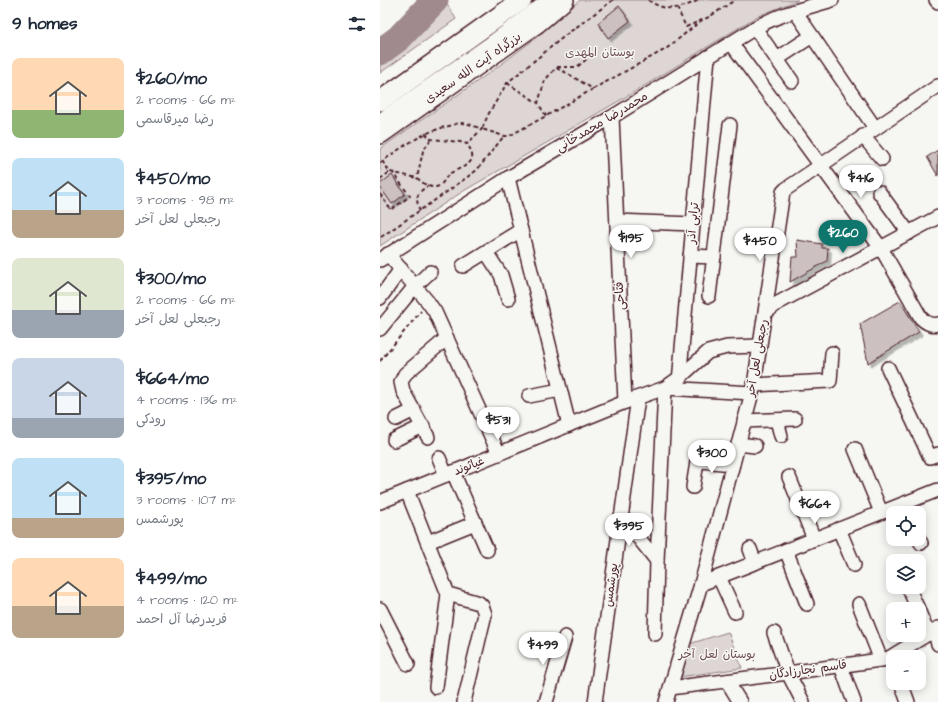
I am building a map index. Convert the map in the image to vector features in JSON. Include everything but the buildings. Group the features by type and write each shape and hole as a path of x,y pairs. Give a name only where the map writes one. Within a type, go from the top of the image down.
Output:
{"highway":[{"path":"380,100 522,0"},
{"name":"بزرگراه آیت الله سعیدی","path":"380,134 537,23 564,0"}],"street":[{"path":"380,113 468,53 540,0"},
{"path":"380,120 492,42 548,0"},
{"name":"محمدرضا محمدخانی","path":"384,257 508,178 612,117 755,28 795,10 832,0"},
{"path":"795,10 875,128"},
{"path":"755,28 792,81"},
{"path":"776,58 780,58 812,36"},
{"path":"731,43 881,248 921,318 925,322 938,324"},
{"name":"ترابی آذر","path":"655,634 657,561 674,385 690,256 708,57"},
{"name":"رجبعلی لعل آخر","path":"666,702 701,584 753,389 783,192 820,165 938,86"},
{"name":"فتاحی","path":"612,117 625,402"},
{"path":"709,296 730,126"},
{"path":"863,136 882,159"},
{"path":"508,178 569,425"},
{"path":"879,192 909,233"},
{"path":"765,314 778,303 938,217"},
{"path":"617,221 693,224"},
{"path":"463,266 521,230"},
{"path":"486,252 501,275 508,299"},
{"path":"690,256 714,257"},
{"path":"384,257 401,269 435,312 499,454"},
{"path":"380,298 401,269"},
{"path":"380,329 415,286 430,272"},
{"path":"394,440 425,431 402,386 402,378 447,338"},
{"path":"674,385 708,352 728,347 760,346"},
{"path":"674,385 753,389 830,381 832,354"},
{"path":"888,368 930,457 938,454"},
{"name":"غیاثوند","path":"380,502 625,402 674,385"},
{"path":"529,396 560,390"},
{"name":"پورشمس","path":"595,702 638,398"},
{"path":"396,419 414,410"},
{"path":"744,421 795,419"},
{"path":"777,420 781,436"},
{"path":"738,444 755,446"},
{"path":"855,449 881,512"},
{"path":"439,458 450,474 475,523 486,550"},
{"path":"693,487 697,462 701,460 733,464"},
{"path":"789,477 814,539"},
{"path":"910,506 938,490"},
{"path":"407,491 448,594 436,687"},
{"path":"701,584 886,511"},
{"path":"621,516 657,561"},
{"path":"428,542 475,523"},
{"path":"839,529 854,565"},
{"path":"750,549 755,563"},
{"path":"786,550 807,604"},
{"path":"720,577 735,612"},
{"path":"448,594 479,603 485,614 464,702"},
{"path":"859,604 886,655"},
{"path":"380,609 408,664"},
{"path":"926,622 933,631 938,644"},
{"name":"قاسم نجارزادگان","path":"902,650 933,631"},
{"path":"774,632 788,673 803,702"},
{"path":"546,702 565,637"},
{"name":"قاسم نجارزادگان","path":"670,688 886,659"},
{"path":"840,666 854,702"},
{"path":"726,681 740,702"},
{"path":"904,690 908,702"}],"path":[{"path":"467,144 482,129 488,115 507,83 567,34 613,0"},
{"path":"648,0 659,7 666,8 682,8 699,0"},
{"path":"677,8 686,26 709,17 735,0"},
{"path":"380,194 391,210 410,196 381,162 409,142 425,133 460,123 470,124 504,136 509,136 666,49 702,20"},
{"path":"538,103 545,80 556,68 577,67 588,58"},
{"path":"556,68 593,89"},
{"path":"507,83 538,103 546,116"},
{"path":"425,133 431,139 455,141 467,144"},
{"path":"381,237 477,170 504,136"},
{"path":"417,178 423,151 431,139"},
{"path":"380,180 391,172 417,178 428,186 435,188 440,186 450,174 468,165 472,157 467,144"},
{"path":"420,211 416,202 417,197 420,192 428,186"},
{"path":"380,361 428,302"}],"green space":[{"name":"بوستان المهدی","path":"580,0 798,0 756,17 636,91 462,192 380,246 380,149 483,78 557,21"},
{"path":"445,1 456,19 380,73 380,55 403,39"},
{"name":"بوستان لعل آخر","path":"728,632 742,668 679,677 689,644"}],"taxiway":[{"path":"380,52 399,38 435,0"}]}
